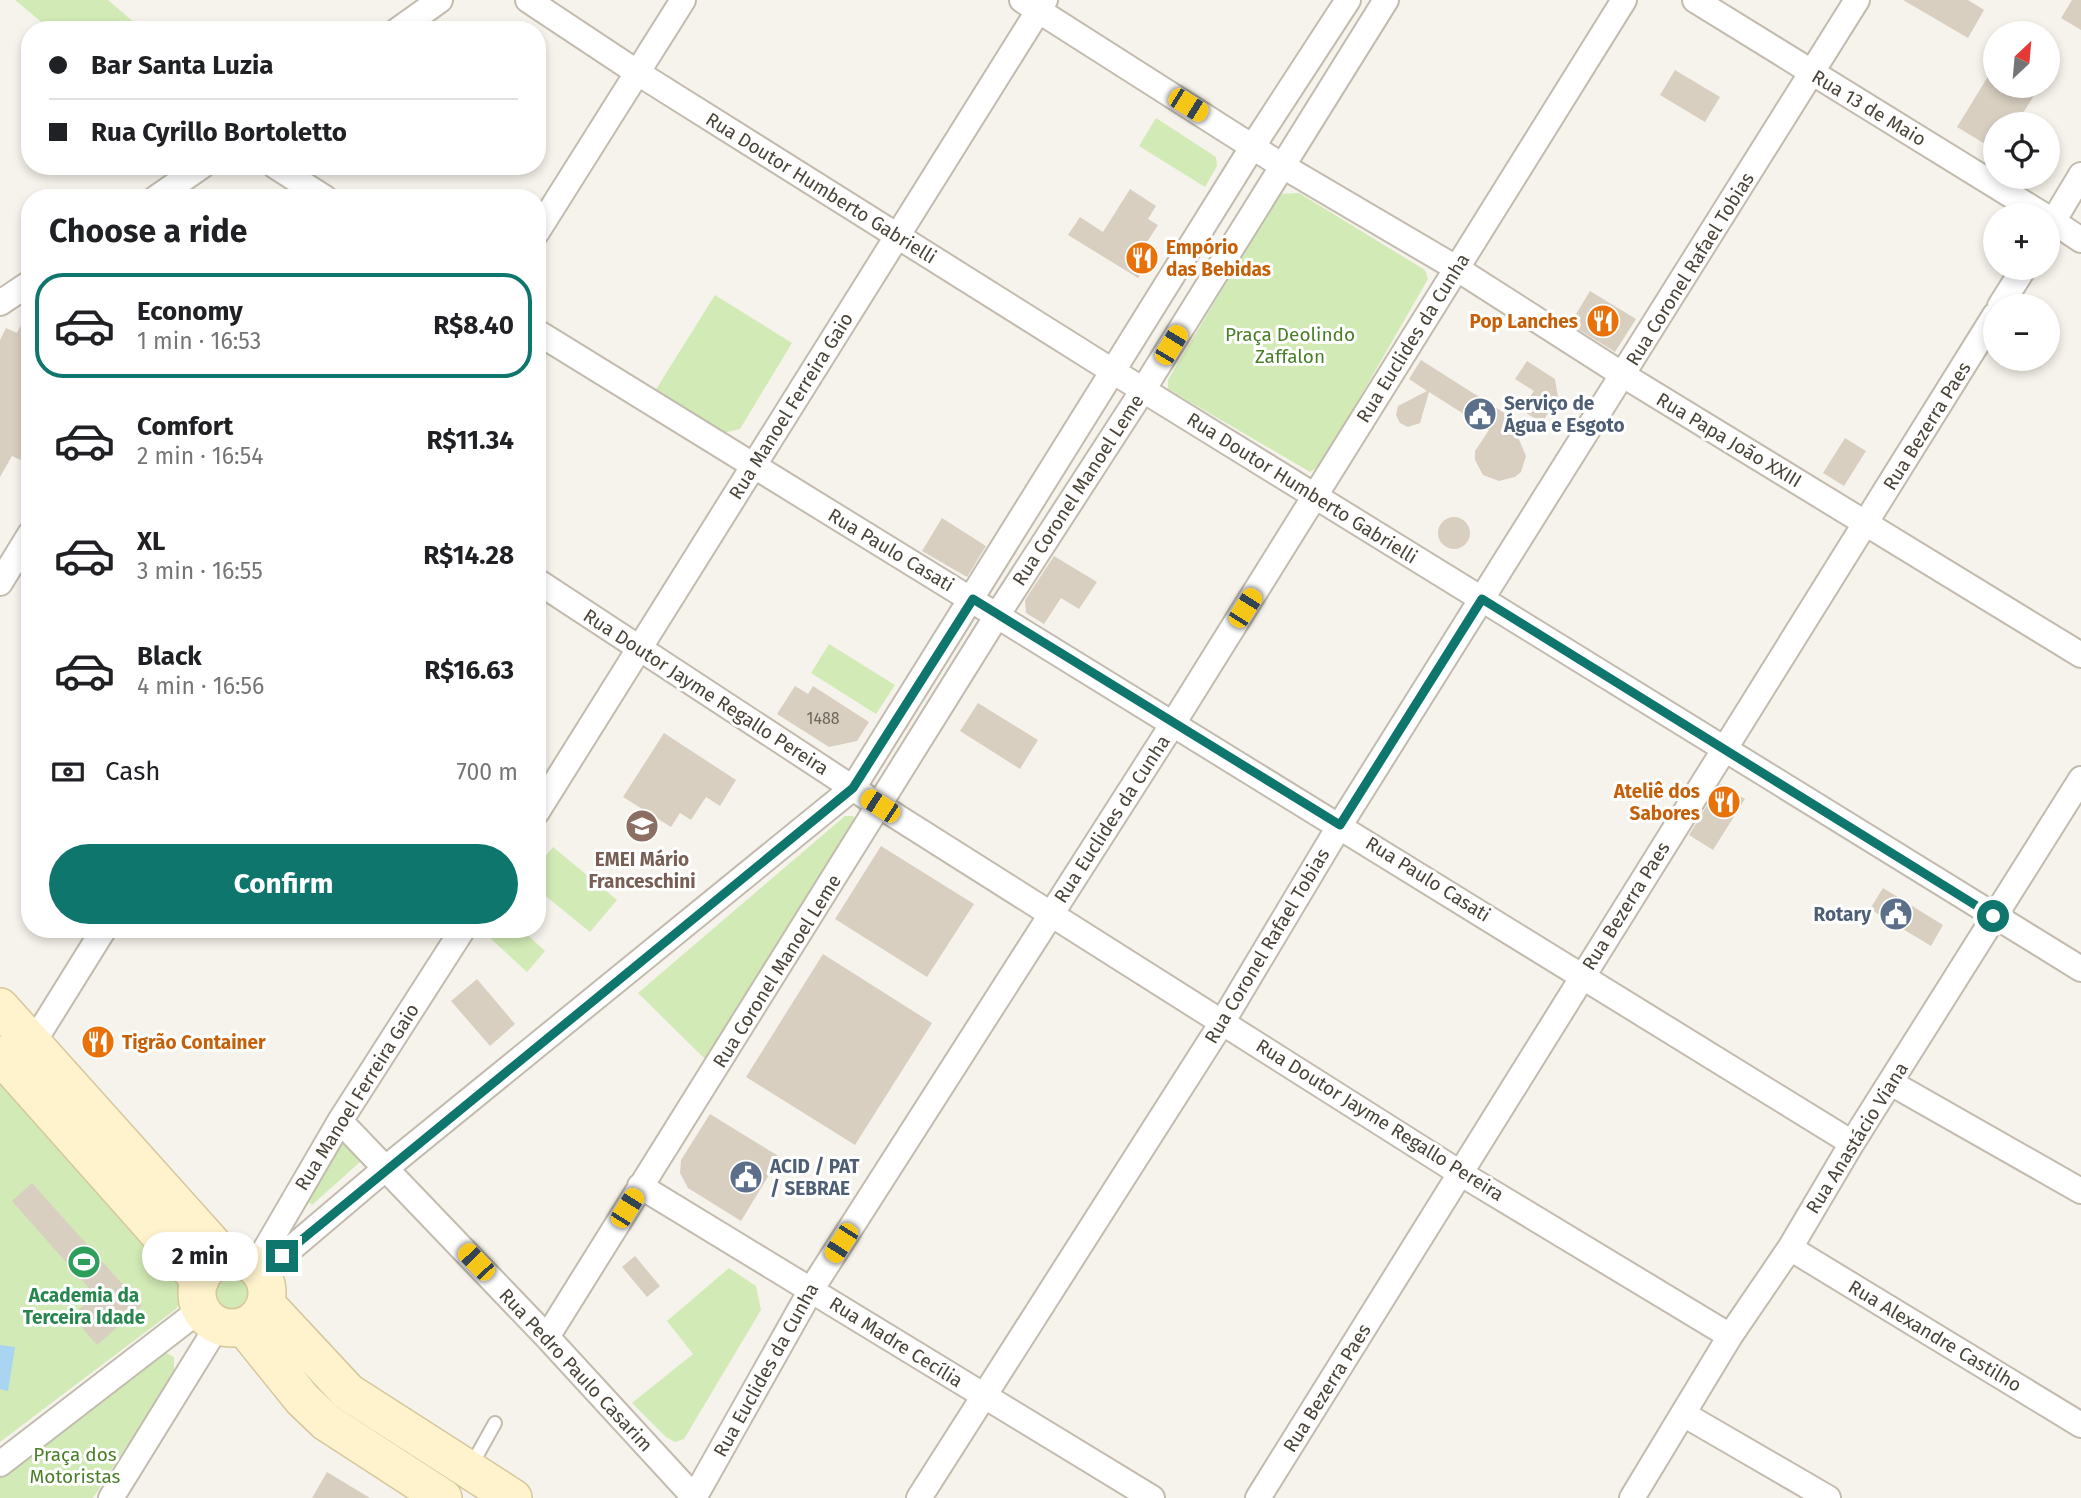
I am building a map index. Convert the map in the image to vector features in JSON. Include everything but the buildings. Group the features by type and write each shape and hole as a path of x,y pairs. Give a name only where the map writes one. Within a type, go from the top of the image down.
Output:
{"main road":[{"path":"0,1007 16,1057 234,1293 348,1392 461,1484 513,1498"},
{"path":"234,1293 302,1399 326,1422 443,1498"}],"street":[{"path":"411,21 440,0"},
{"name":"Rua Doutor Humberto Gabrielli","path":"528,0 638,73 1114,372 2081,968"},
{"path":"546,218 683,0"},
{"name":"Rua Coronel Manoel Leme","path":"0,1464 234,1293 853,788 1253,146 1348,0"},
{"name":"Rua Coronel Manoel Leme","path":"547,1337 998,614 1143,390 1281,165 1387,0"},
{"name":"Rua Euclides da Cunha","path":"695,1498 811,1290 1174,722 1624,0"},
{"name":"Rua 13 de Maio","path":"1695,0 2019,203"},
{"name":"Rua Coronel Rafael Tobias","path":"919,1498 1223,1021 1340,825 1857,0"},
{"name":"Rua Papa João XXIII","path":"1035,3 1281,165 1455,268 1623,375 2081,654"},
{"name":"Rua Manoel Ferreira Gaio","path":"546,798 642,648 1035,3"},
{"path":"169,189 189,175"},
{"path":"289,175 311,189"},
{"path":"2060,204 2081,175"},
{"name":"Rua 13 de Maio","path":"2060,228 2081,240"},
{"path":"0,303 21,289"},
{"name":"Rua Bezerra Paes","path":"1258,1498 1983,334"},
{"name":"Rua Paulo Casati","path":"546,338 753,467 1174,722 1852,1143"},
{"path":"0,583 21,549"},
{"name":"Rua Doutor Jayme Regallo Pereira","path":"546,588 1051,915 1223,1021 1460,1173 1730,1336"},
{"name":"Rua Anastácio Viana","path":"1632,1498 1685,1415 1730,1336 1790,1248 1852,1143 2081,779"},
{"path":"16,1057 98,938"},
{"name":"Rua Manoel Ferreira Gaio","path":"111,1498 234,1293 457,938"},
{"path":"1891,1083 2079,1184"},
{"name":"Rua Pedro Paulo Casarim","path":"340,1122 547,1337 695,1498"},
{"name":"Rua Madre Cecília","path":"640,1186 1152,1498"},
{"name":"Rua Alexandre Castilho","path":"1790,1248 2081,1425"},
{"path":"1685,1415 1828,1498"}],"lane":[{"path":"461,1484 495,1423"}],"green space":[{"path":"15,0 108,0 132,21 40,21"},
{"path":"1156,118 1216,157 1217,166 1205,187 1139,146"},
{"name":"Praça Deolindo Zaffalon","path":"1299,193 1425,270 1428,279 1321,465 1310,472 1168,389 1168,380 1279,194"},
{"path":"715,295 792,343 740,429 723,433 655,391"},
{"path":"829,644 895,685 876,714 811,673"},
{"path":"845,816 853,816 856,821 706,1060 638,993"},
{"path":"553,847 617,900 590,932 546,896 546,855"},
{"path":"490,938 531,938 545,951 527,972"},
{"path":"0,1081 182,1284 184,1297 176,1309 0,1442"},
{"path":"349,1141 362,1154 360,1162 312,1205 306,1200 340,1142"},
{"path":"729,1268 756,1286 761,1310 684,1439 675,1442 666,1437 632,1403 693,1354 667,1321"},
{"path":"232,1269 249,1276 256,1293 249,1310 232,1317 215,1310 208,1293 215,1276"},
{"name":"Praça dos Motoristas","path":"166,1353 174,1357 174,1373 93,1498 0,1498 0,1478"}],"water":[{"path":"0,1345 15,1347 8,1391 0,1389"}],"place":[{"name":"Empório das Bebidas","path":"1142,258"},
{"name":"Pop Lanches","path":"1603,321"},
{"name":"Serviço de Água e Esgoto","path":"1480,414"},
{"name":"Ateliê dos Sabores","path":"1724,802"},
{"name":"EMEI Mário Franceschini","path":"642,826"},
{"name":"Rotary","path":"1896,914"},
{"name":"Tigrão Container","path":"98,1042"},
{"name":"ACID / PAT / SEBRAE","path":"746,1177"},
{"name":"Academia da Terceira Idade","path":"84,1262"}],"route":[{"path":"282,1256 386,1168 853,788 973,599 1340,825 1482,599 1993,916"}]}
